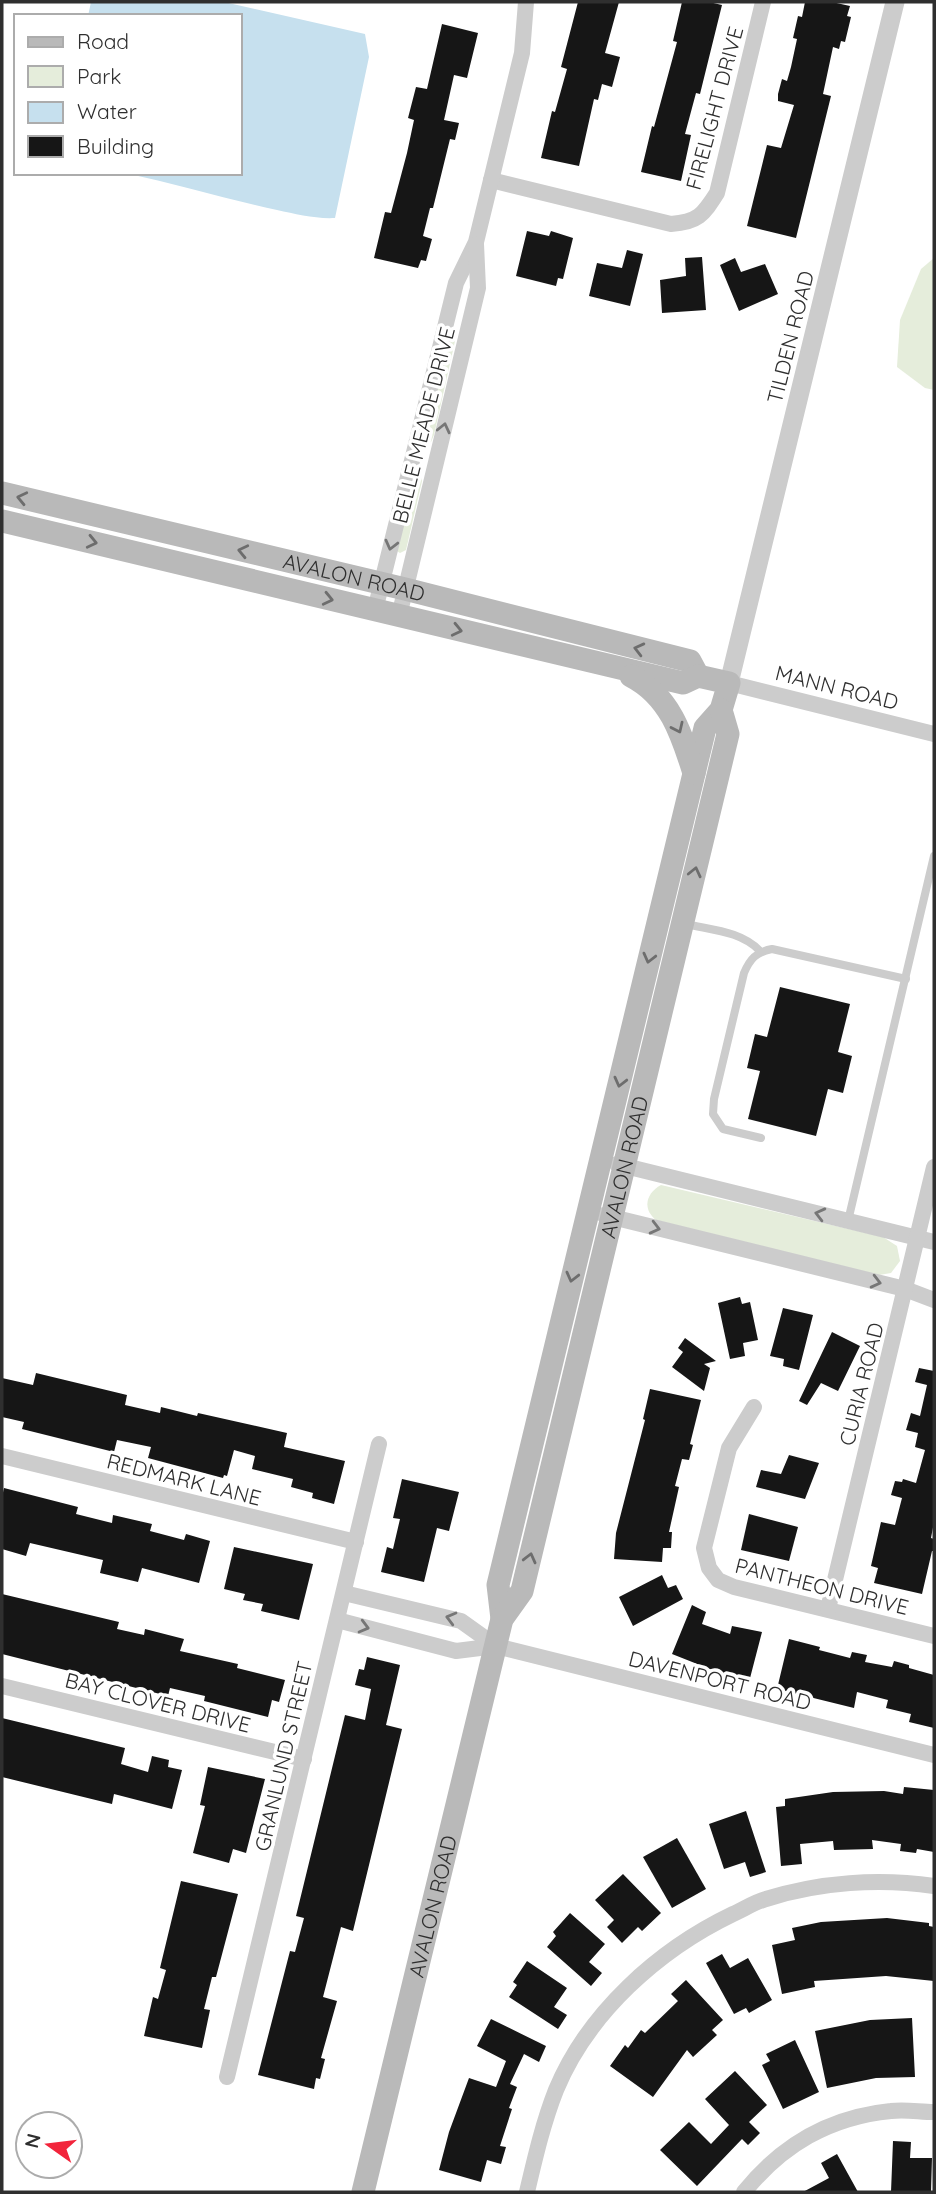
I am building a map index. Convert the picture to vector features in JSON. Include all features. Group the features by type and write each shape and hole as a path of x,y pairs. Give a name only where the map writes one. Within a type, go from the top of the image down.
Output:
{"main road":[{"name":"AVALON ROAD","path":"2,493 405,589 690,662 698,676"},
{"name":"AVALON ROAD","path":"2,521 683,683 698,676 729,683 721,710 705,728 694,773 498,1585 502,1619 364,2192"},
{"path":"613,667 644,683 665,705 680,729 694,773"},
{"name":"AVALON ROAD","path":"502,1619 522,1591 625,1166 728,734 721,710"}],"street":[{"name":"BELLE MEADE DRIVE","path":"374,610 456,283 476,242 522,53 526,2"},
{"name":"FIRELIGHT DRIVE","path":"491,180 671,223 688,223 704,214 717,193 763,2"},
{"name":"TILDEN ROAD","path":"729,683 895,2"},
{"name":"BELLE MEADE DRIVE","path":"399,616 478,288 476,242"},
{"path":"448,312 471,318"},
{"path":"413,456 436,462"},
{"name":"MANN ROAD","path":"729,683 934,734"},
{"path":"601,1160 934,1242"},
{"name":"CURIA ROAD","path":"828,1609 934,1167"},
{"path":"589,1211 905,1289 934,1300"},
{"name":"PANTHEON DRIVE","path":"754,1407 729,1448 704,1548 709,1568 718,1580 734,1587 934,1636"},
{"name":"GRANLUND STREET","path":"227,2077 379,1444"},
{"name":"REDMARK LANE","path":"2,1456 356,1542"},
{"path":"344,1592 461,1621 496,1646"},
{"path":"391,1634 398,1606"},
{"path":"337,1620 456,1651 496,1646"},
{"name":"DAVENPORT ROAD","path":"496,1646 934,1755"},
{"name":"BAY CLOVER DRIVE","path":"2,1686 303,1759"},
{"path":"527,2192 541,2133 557,2088 584,2040 617,1998 667,1952 708,1926 765,1899 845,1882 906,1882 934,1886"},
{"path":"744,2192 757,2175 794,2143 832,2124 891,2111 934,2112"}],"lane":[{"path":"848,1221 934,856"},
{"path":"683,923 733,934 751,942 760,951"},
{"path":"761,1138 723,1129 713,1114 713,1098 744,973 750,960 760,951 772,949 906,979"}],"green space":[{"path":"934,258 934,390 925,388 897,367 900,320 921,269"},
{"path":"453,328 457,332 434,435 431,442 427,443 423,441 449,329"},
{"path":"416,477 422,481 406,550 400,553 397,551"},
{"path":"661,1185 883,1237 897,1246 900,1261 891,1273 879,1275 656,1220 647,1206 652,1192"}],"water":[{"path":"91,2 224,2 365,34 369,57 335,218 291,213 133,175 242,175 242,14 88,14"}],"building":[{"path":"578,2 619,2 605,53 620,57 612,87 602,84 598,100 594,99 579,166 541,158 552,111 555,112 567,69 561,67"},
{"path":"682,2 722,5 700,94 696,93 685,134 691,135 681,181 641,172 677,42 673,41"},
{"path":"805,2 832,2 850,6 847,16 851,17 845,42 841,41 839,49 833,47 823,94 831,96 796,238 747,226 767,145 781,148 794,105 778,101 778,94 782,79 787,81 797,39 793,38 798,16 802,17"},
{"path":"442,24 478,33 467,78 454,75 444,120 459,123 455,140 450,139 433,208 430,208 423,236 432,239 426,261 421,260 418,268 374,258 385,212 391,213 407,153 414,120 408,118 416,87 427,89"},
{"path":"527,231 549,236 551,231 573,238 563,279 558,278 556,286 516,276"},
{"path":"627,250 643,254 630,306 589,296 597,263 622,268"},
{"path":"702,257 706,310 662,313 660,280 686,276 685,258"},
{"path":"735,258 741,272 765,264 778,294 739,311 720,265"},
{"path":"780,987 850,1004 838,1052 852,1056 843,1093 828,1089 816,1136 748,1119 760,1071 747,1068 755,1034 767,1037"},
{"path":"740,1297 742,1304 750,1302 758,1340 743,1343 745,1356 730,1359 718,1303"},
{"path":"783,1308 813,1315 799,1370 783,1366 784,1359 770,1356"},
{"path":"832,1332 860,1346 838,1391 821,1383 807,1405 799,1401"},
{"path":"685,1338 716,1361 704,1364 710,1368 704,1391 672,1367 683,1352 678,1348"},
{"path":"919,1368 934,1371 934,1522 931,1538 934,1539 934,1551 922,1594 874,1583 878,1568 871,1566 881,1522 895,1525 902,1498 891,1495 895,1481 902,1482 903,1479 916,1483 925,1450 915,1447 918,1433 906,1430 911,1413 920,1416 927,1385 915,1382"},
{"path":"36,1373 127,1395 125,1405 160,1413 161,1407 197,1416 198,1413 287,1433 284,1447 345,1461 334,1504 312,1498 313,1493 291,1487 293,1479 252,1469 255,1456 234,1450 227,1476 224,1475 223,1478 148,1458 151,1447 117,1440 114,1452 22,1429 24,1422 2,1417 2,1378 33,1385"},
{"path":"650,1389 701,1400 690,1444 693,1445 689,1460 682,1459 675,1486 679,1487 669,1532 672,1532 671,1548 663,1548 662,1562 614,1559 616,1533 645,1420 643,1419"},
{"path":"789,1455 819,1463 805,1499 756,1487 761,1470 781,1474"},
{"path":"402,1479 459,1492 449,1531 437,1528 424,1582 381,1572 387,1547 393,1549 400,1519 393,1518"},
{"path":"4,1488 78,1507 76,1514 112,1523 113,1515 152,1524 150,1531 184,1540 186,1534 210,1541 199,1583 142,1568 138,1582 100,1573 103,1560 30,1543 26,1556 2,1549"},
{"path":"749,1514 798,1527 789,1561 741,1550"},
{"path":"234,1547 313,1564 299,1620 261,1611 263,1604 243,1600 245,1594 224,1589"},
{"path":"662,1575 668,1588 676,1585 683,1599 633,1626 619,1597"},
{"path":"2,1594 119,1622 117,1629 144,1635 145,1629 184,1639 180,1651 238,1664 237,1668 285,1680 279,1702 272,1700 268,1717 204,1701 205,1696 170,1688 168,1696 2,1654"},
{"path":"692,1605 706,1612 702,1624 730,1634 732,1626 762,1632 749,1682 720,1675 672,1654"},
{"path":"789,1639 850,1658 852,1652 867,1655 865,1662 892,1667 894,1661 934,1675 934,1728 909,1722 911,1714 886,1708 888,1700 857,1692 854,1708 777,1689"},
{"path":"367,1657 400,1665 386,1725 402,1729 353,1931 341,1927 323,1997 337,2001 321,2058 325,2059 320,2079 316,2078 314,2089 258,2075 290,1951 295,1952 304,1918 296,1916 345,1715 365,1720 371,1689 355,1685 359,1669 364,1670"},
{"path":"2,1718 125,1748 121,1764 148,1772 152,1756 169,1760 168,1767 182,1770 172,1809 114,1794 112,1804 2,1777"},
{"path":"208,1767 265,1779 246,1853 233,1849 229,1863 193,1853 205,1806 200,1805"},
{"path":"904,1787 934,1790 934,1852 917,1849 916,1853 900,1851 901,1844 872,1840 873,1849 834,1850 833,1841 800,1844 802,1864 781,1866 776,1807 785,1806 785,1799 833,1792 884,1791 903,1794"},
{"path":"746,1811 766,1872 750,1877 745,1862 724,1869 709,1824"},
{"path":"677,1838 706,1889 672,1908 643,1857"},
{"path":"623,1874 661,1913 642,1931 638,1927 622,1943 607,1927 614,1920 595,1900"},
{"path":"181,1881 238,1894 216,1977 212,1977 204,2009 210,2010 202,2048 144,2036 153,1997 158,1999 166,1970 160,1968"},
{"path":"570,1913 605,1944 589,1962 602,1973 591,1986 547,1947 556,1936 553,1932"},
{"path":"887,1918 929,1923 929,1926 934,1927 934,1981 886,1976 814,1981 815,1987 782,1994 772,1945 795,1940 792,1928 821,1922"},
{"path":"722,1954 730,1968 748,1958 772,2000 749,2013 746,2008 734,2014 706,1963"},
{"path":"527,1961 567,1988 554,2007 567,2015 558,2029 509,1997 517,1985 513,1982"},
{"path":"686,1980 723,2020 712,2030 717,2035 693,2057 687,2050 653,2097 610,2066 625,2045 628,2048 641,2030 645,2033 678,2001 671,1994"},
{"path":"912,2018 915,2077 876,2078 827,2088 815,2031 870,2020"},
{"path":"491,2019 546,2046 539,2062 524,2054 510,2084 517,2087 500,2146 506,2147 501,2164 487,2160 481,2182 439,2170 449,2132 469,2078 496,2087 506,2061 477,2046"},
{"path":"795,2040 819,2092 783,2109 762,2065 770,2061 766,2054"},
{"path":"735,2071 767,2105 749,2122 760,2133 748,2145 742,2139 697,2186 660,2150 689,2122 711,2144 729,2125 705,2099"},
{"path":"893,2141 911,2142 910,2158 932,2158 931,2192 891,2192"},
{"path":"837,2154 858,2192 803,2192 829,2178 821,2163"}]}
